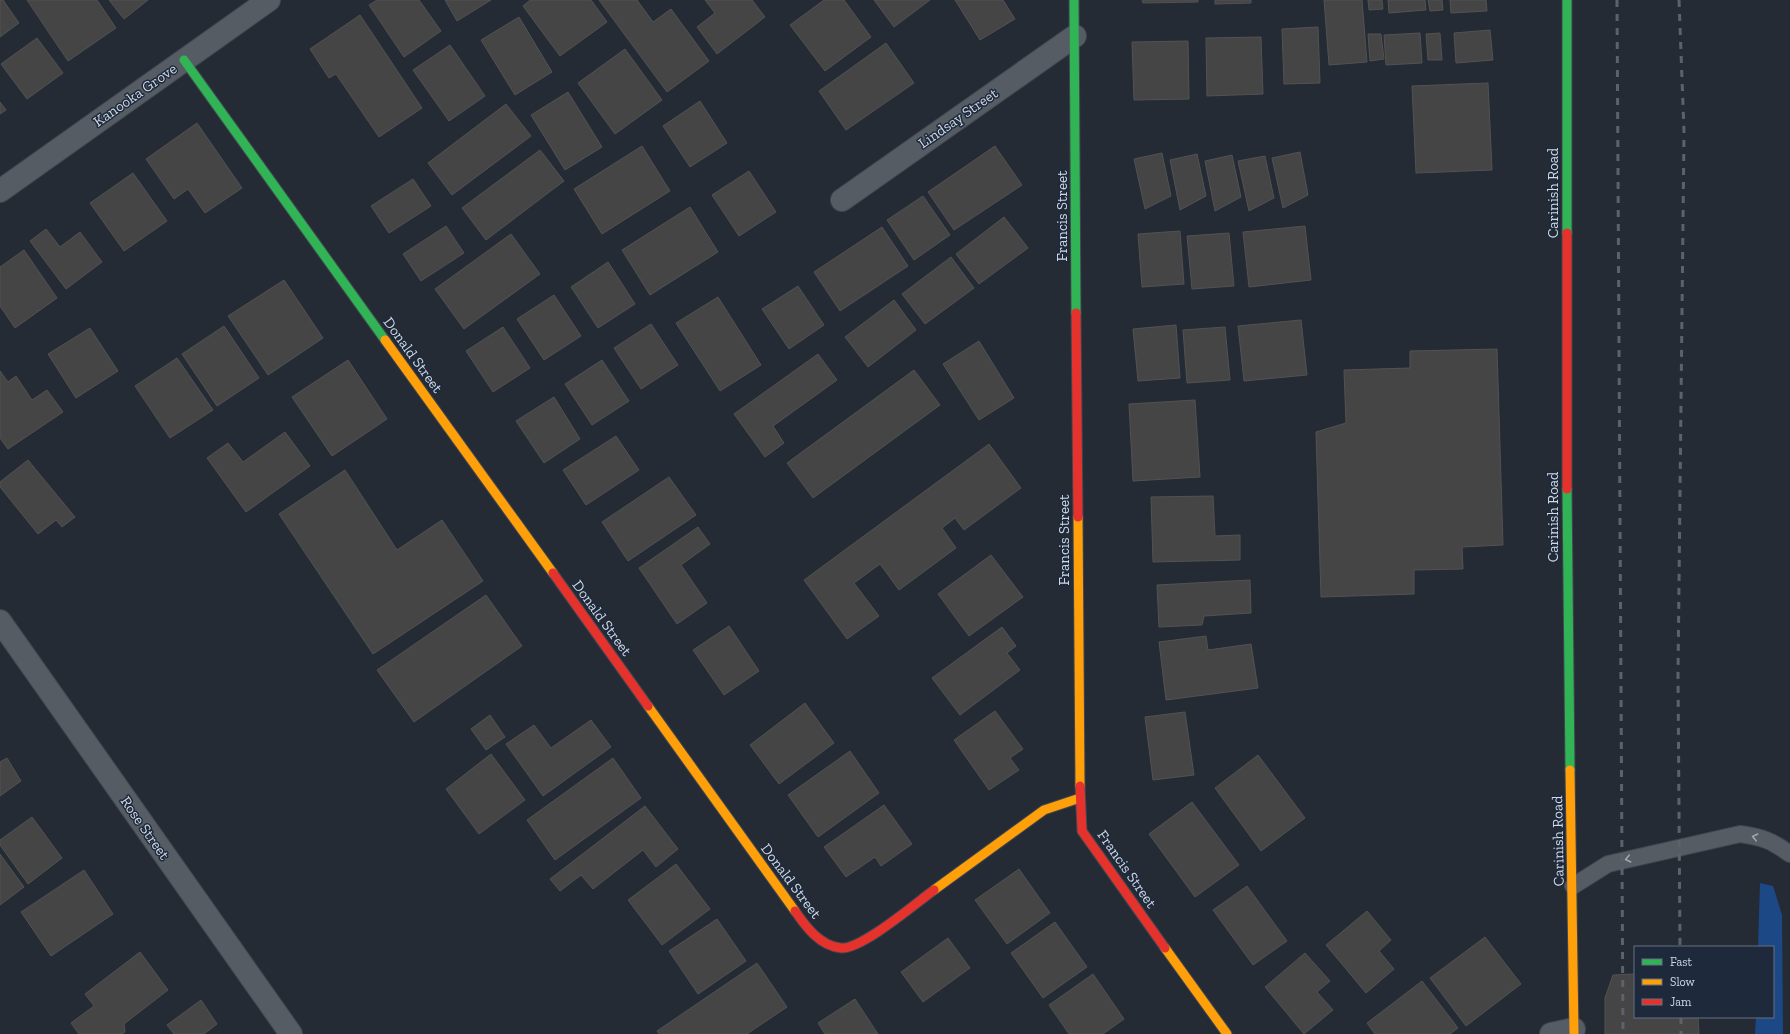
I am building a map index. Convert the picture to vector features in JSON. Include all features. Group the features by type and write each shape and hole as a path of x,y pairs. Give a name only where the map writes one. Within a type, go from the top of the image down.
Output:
{"street":[{"name":"Kanooka Grove","path":"0,191 269,0"},
{"name":"Francis Street","path":"1074,0 1080,798 1082,831 1226,1034"},
{"name":"Carinish Road","path":"1567,0 1567,541 1574,1031"},
{"name":"Lindsay Street","path":"842,200 1075,36"},
{"name":"Donald Street","path":"184,60 805,925 823,942 842,948 861,943 1044,810 1080,798"},
{"name":"Rose Street","path":"0,621 291,1034"},
{"path":"1551,1034 1574,1031"}],"lane":[{"path":"1573,886 1608,864 1740,834 1756,836 1774,842 1790,854"}],"shaded area":[{"path":"1760,883 1773,886 1782,915 1783,1034 1755,1034 1756,1018 1774,1018 1774,946 1758,946"}],"building":[{"path":"0,0 3,0 19,23 0,37"},
{"path":"27,0 97,0 116,28 68,61"},
{"path":"109,0 148,0 124,19"},
{"path":"377,0 419,0 441,31 404,57 369,5"},
{"path":"445,0 491,0 457,21"},
{"path":"530,0 591,0 607,22 560,56 523,6"},
{"path":"599,0 637,0 653,22 671,9 709,61 667,92"},
{"path":"705,0 752,0 765,17 717,54 697,27 715,13"},
{"path":"824,0 844,0 871,37 825,71 790,25"},
{"path":"874,0 930,0 894,27"},
{"path":"955,0 1003,0 1015,19 980,40"},
{"path":"1142,0 1198,0 1198,2 1143,3"},
{"path":"1215,0 1251,0 1251,3 1215,4"},
{"path":"1324,0 1362,0 1367,62 1329,65"},
{"path":"1368,0 1382,0 1383,9 1369,10"},
{"path":"1388,0 1425,0 1426,10 1389,13"},
{"path":"1428,0 1442,0 1443,10 1430,11"},
{"path":"1450,0 1486,0 1487,11 1451,13"},
{"path":"360,15 422,108 379,137 336,74 329,78 310,49"},
{"path":"519,17 552,72 515,95 481,40"},
{"path":"1318,27 1320,83 1284,84 1282,29"},
{"path":"1490,30 1493,60 1456,63 1454,33"},
{"path":"1420,33 1422,63 1386,65 1384,35"},
{"path":"1440,33 1442,60 1428,60 1426,34"},
{"path":"1368,34 1381,34 1384,59 1370,61"},
{"path":"1261,37 1263,94 1207,96 1206,38"},
{"path":"37,38 63,73 27,99 1,64"},
{"path":"1188,41 1189,99 1134,100 1132,42"},
{"path":"886,43 914,83 846,130 819,91"},
{"path":"450,45 485,96 449,121 413,70"},
{"path":"625,49 662,100 615,134 578,83"},
{"path":"1488,83 1492,170 1416,173 1412,86"},
{"path":"568,92 602,147 565,170 531,115"},
{"path":"700,101 727,143 690,167 663,126"},
{"path":"0,102 6,110 0,114"},
{"path":"506,104 531,136 452,195 428,163"},
{"path":"197,123 242,188 205,213 188,189 174,199 146,159"},
{"path":"642,146 670,191 602,234 574,189"},
{"path":"995,146 1022,185 954,230 928,192"},
{"path":"540,150 564,181 486,240 462,208"},
{"path":"1300,152 1308,195 1283,208 1272,158"},
{"path":"1162,153 1171,196 1145,209 1134,159"},
{"path":"1197,154 1206,196 1180,210 1170,160"},
{"path":"1232,155 1241,197 1215,211 1205,161"},
{"path":"1265,156 1274,198 1249,211 1238,161"},
{"path":"749,171 776,212 739,236 712,195"},
{"path":"133,173 167,221 124,251 90,203"},
{"path":"413,179 431,206 389,233 371,206"},
{"path":"923,196 950,235 914,260 887,220"},
{"path":"690,207 718,252 650,295 622,250"},
{"path":"1004,217 1028,248 979,284 956,254"},
{"path":"446,226 464,253 421,281 403,254"},
{"path":"1305,226 1311,280 1249,287 1243,232"},
{"path":"882,227 908,266 840,311 814,272"},
{"path":"46,229 60,247 80,232 102,262 66,289 30,241"},
{"path":"1180,231 1184,284 1142,287 1138,234"},
{"path":"1229,233 1234,286 1192,289 1187,236"},
{"path":"511,234 540,274 464,329 435,289"},
{"path":"24,250 57,298 15,328 0,306 0,267"},
{"path":"951,257 974,288 925,324 902,294"},
{"path":"608,262 635,304 598,328 571,287"},
{"path":"284,280 323,338 268,375 228,316"},
{"path":"798,286 824,325 789,349 762,309"},
{"path":"554,295 581,336 544,360 517,319"},
{"path":"718,297 761,365 720,391 676,323"},
{"path":"894,300 916,330 868,367 845,337"},
{"path":"1301,320 1307,375 1244,381 1238,326"},
{"path":"651,324 678,365 641,389 614,348"},
{"path":"1176,325 1180,378 1138,381 1133,329"},
{"path":"224,326 259,378 217,406 182,354"},
{"path":"503,327 530,368 493,392 466,351"},
{"path":"1225,327 1230,380 1187,383 1183,330"},
{"path":"90,328 118,371 76,398 48,354"},
{"path":"979,341 1014,398 979,420 943,364"},
{"path":"1497,349 1503,545 1462,547 1463,569 1414,570 1414,594 1321,597 1316,432 1346,423 1344,370 1410,368 1410,351"},
{"path":"818,354 837,380 773,426 784,443 765,457 734,414"},
{"path":"177,358 213,410 170,438 135,386"},
{"path":"348,360 387,419 332,456 292,397"},
{"path":"602,360 629,401 592,425 565,384"},
{"path":"914,370 940,405 813,498 787,463"},
{"path":"0,371 8,382 16,376 32,400 47,390 63,412 8,449 0,438"},
{"path":"554,397 580,439 544,463 516,421"},
{"path":"1195,400 1200,477 1133,481 1129,404"},
{"path":"285,432 310,466 246,512 207,458 228,443 243,462"},
{"path":"616,436 639,470 586,505 563,470"},
{"path":"989,444 1021,488 964,530 955,518 942,528 956,548 899,590 880,564 854,583 879,616 847,639 804,580"},
{"path":"28,460 75,517 62,527 56,520 38,534 0,487 0,482"},
{"path":"345,470 397,550 442,520 483,581 373,654 279,514"},
{"path":"669,477 696,515 628,561 602,522"},
{"path":"1213,496 1215,536 1240,535 1240,560 1153,562 1151,497"},
{"path":"698,527 710,544 681,565 707,603 677,624 639,568"},
{"path":"991,555 1023,597 969,636 938,594"},
{"path":"1250,580 1251,613 1204,616 1202,625 1159,627 1157,585"},
{"path":"486,595 522,646 414,722 377,670"},
{"path":"729,626 759,671 724,695 693,650"},
{"path":"1002,627 1016,646 1007,653 1020,670 960,715 932,678"},
{"path":"1206,636 1208,650 1251,644 1258,688 1166,700 1159,642"},
{"path":"805,703 834,743 779,784 750,745"},
{"path":"995,711 1023,749 1010,758 1019,770 989,790 954,740"},
{"path":"1185,712 1194,775 1153,780 1145,717"},
{"path":"490,715 505,737 486,750 471,729"},
{"path":"591,720 611,747 543,796 506,744 534,725 551,748"},
{"path":"850,751 879,793 818,837 788,795"},
{"path":"491,754 525,800 479,834 446,789"},
{"path":"1258,755 1305,818 1261,851 1215,788"},
{"path":"7,758 21,781 0,796 0,762"},
{"path":"613,758 641,798 555,860 527,820"},
{"path":"1192,802 1239,865 1195,897 1149,834"},
{"path":"884,805 912,844 881,866 875,857 846,877 824,847"},
{"path":"645,806 678,849 656,867 643,850 593,889 581,875 560,891 550,879"},
{"path":"32,817 62,858 28,884 0,845 0,840"},
{"path":"0,854 24,887 0,905"},
{"path":"676,864 710,909 662,945 628,900"},
{"path":"1019,869 1050,913 1007,944 975,900"},
{"path":"84,870 113,914 51,956 21,912"},
{"path":"1247,886 1287,941 1253,965 1213,910"},
{"path":"1367,911 1391,940 1379,951 1394,969 1366,993 1326,945"},
{"path":"717,919 746,961 698,994 669,951"},
{"path":"1055,922 1087,967 1043,998 1011,953"},
{"path":"1485,937 1521,984 1466,1026 1430,978"},
{"path":"948,938 970,968 923,1002 901,972"},
{"path":"140,952 168,990 124,1024 125,1032 122,1034 79,1034 71,1023 94,1006 85,994"},
{"path":"1305,953 1330,981 1317,992 1333,1010 1304,1034 1265,987"},
{"path":"757,963 787,1007 747,1034 659,1034 657,1031"},
{"path":"1093,974 1124,1019 1103,1034 1069,1034 1049,1005"},
{"path":"1634,974 1634,1018 1698,1018 1699,1034 1605,1034 1605,998 1613,975"},
{"path":"1422,981 1458,1028 1450,1034 1375,1034 1367,1023"},
{"path":"855,999 878,1034 825,1034 818,1023"},
{"path":"201,1000 217,1024 204,1034 174,1034 167,1025"}],"railway":[{"path":"1617,0 1623,1034"},
{"path":"1679,0 1684,131 1678,674 1680,946"},
{"path":"1681,1018 1681,1034"}],"traffic: fast":[{"path":"1074,0 1076,313"},
{"path":"1567,0 1567,233"},
{"path":"184,60 385,340"},
{"path":"1567,489 1570,770"}],"traffic: slow":[{"path":"385,340 553,573"},
{"path":"1078,517 1080,786"},
{"path":"648,706 795,911"},
{"path":"1570,770 1574,1034"},
{"path":"934,890 1044,810 1080,798"},
{"path":"1165,948 1227,1034"}],"traffic: jam":[{"path":"1567,233 1567,489"},
{"path":"1076,313 1078,517"},
{"path":"553,573 648,706"},
{"path":"1080,786 1082,831 1165,948"},
{"path":"795,911 814,935 826,944 841,948 850,947 888,925 934,890"}]}
